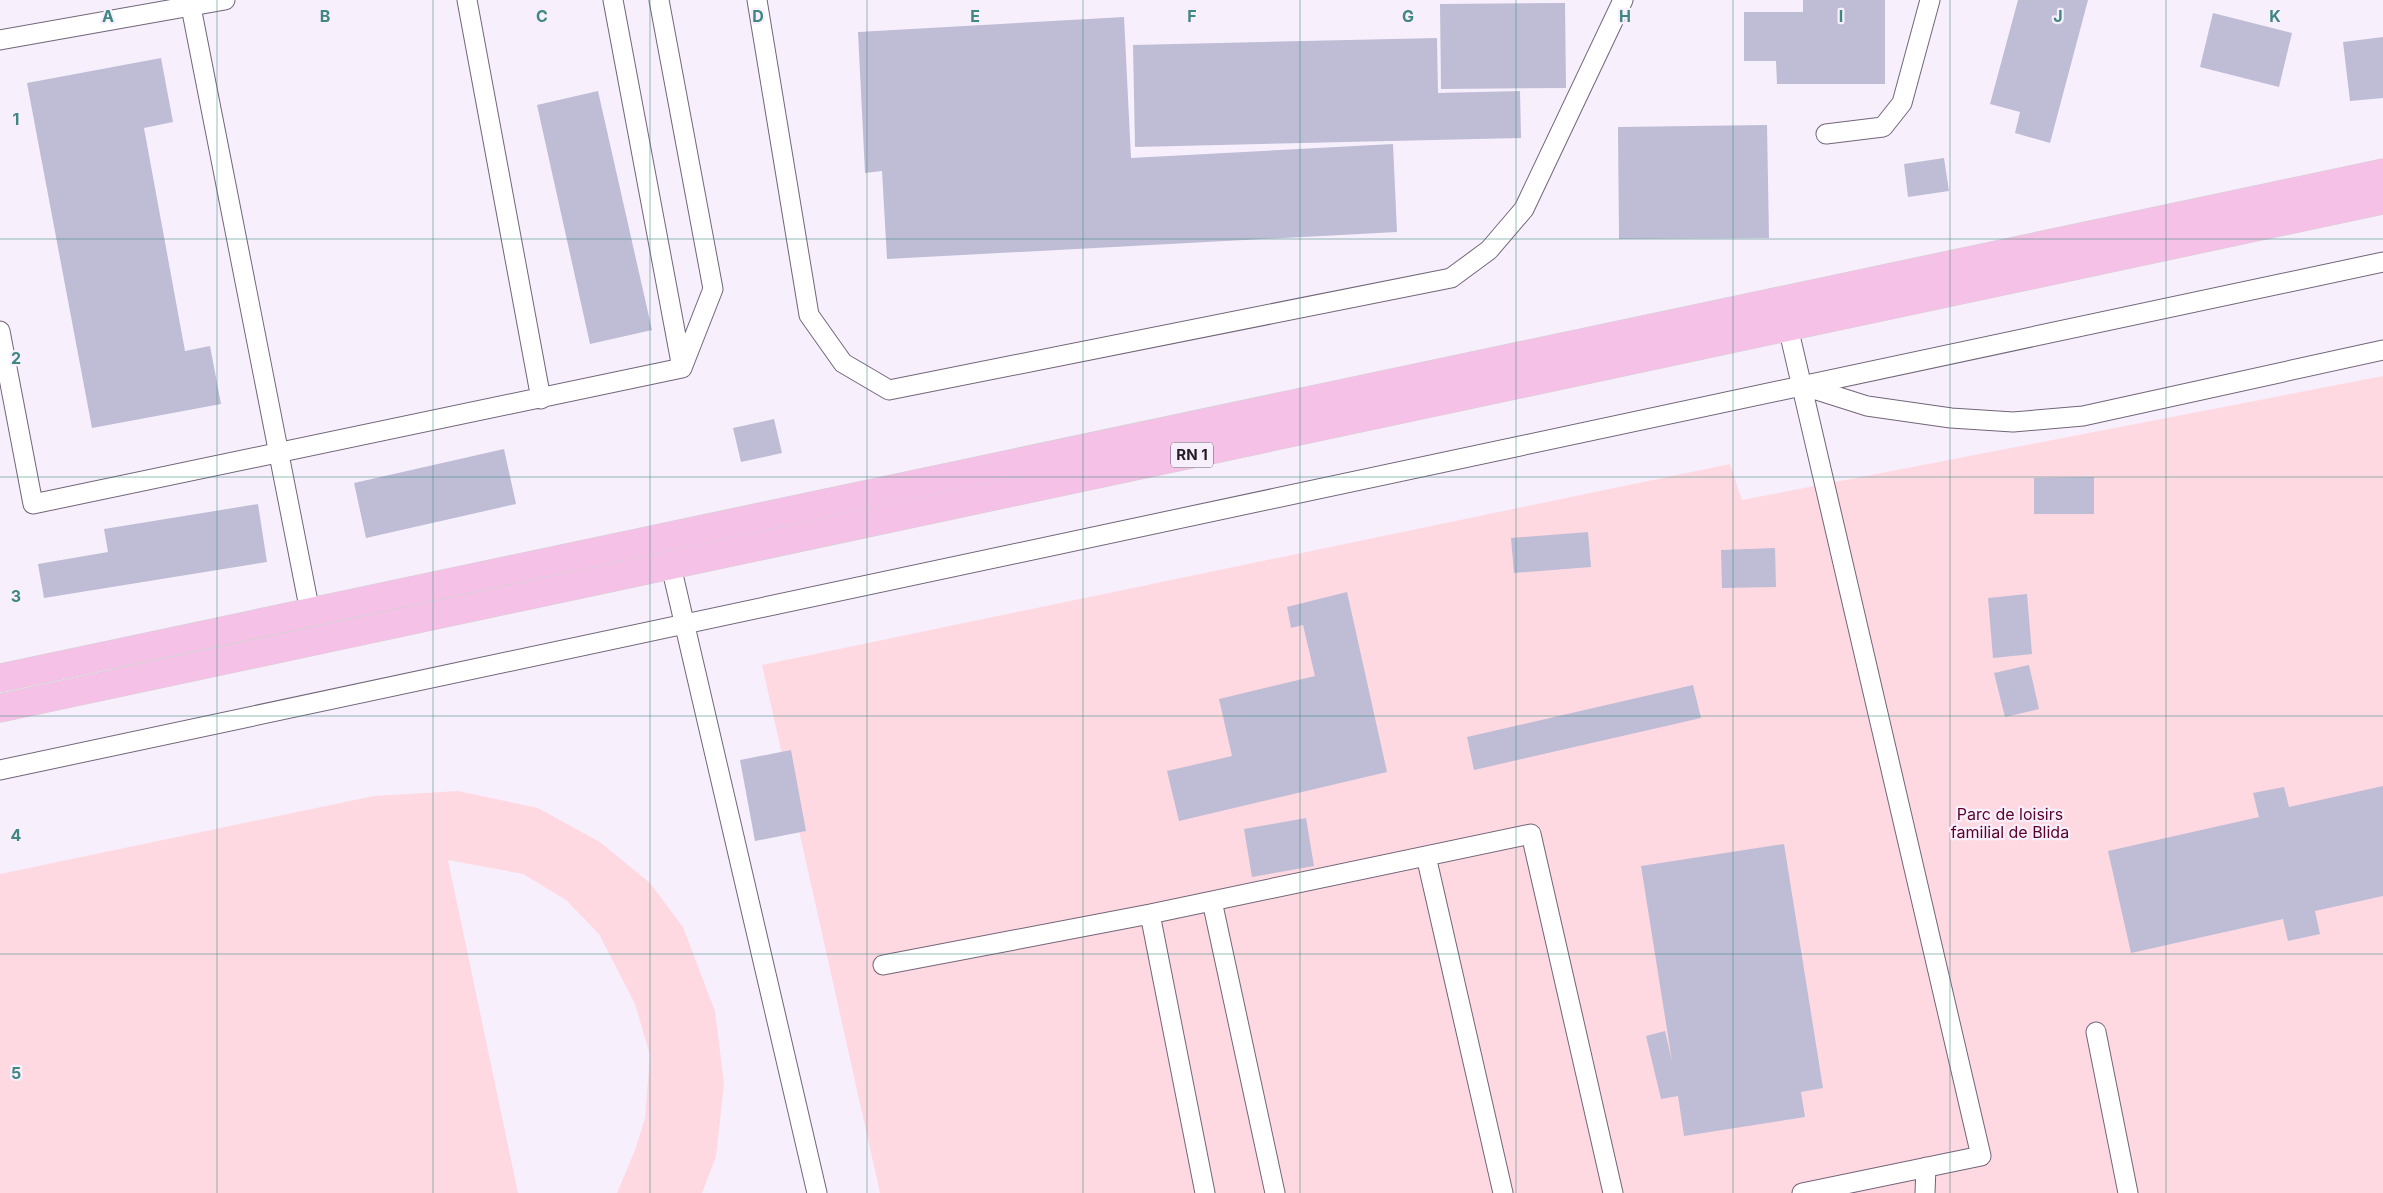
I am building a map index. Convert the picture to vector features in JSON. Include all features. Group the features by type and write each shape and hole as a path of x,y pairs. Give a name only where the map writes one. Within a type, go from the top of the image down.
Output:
{"main road":[{"name":"RN 1","path":"0,678 2383,173"},
{"name":"RN 1","path":"0,708 2383,200"}],"lane":[{"path":"0,40 225,0"},
{"path":"467,0 541,399"},
{"path":"614,0 682,368"},
{"path":"659,0 712,289 682,368"},
{"path":"757,0 809,315 843,363 889,390 1451,278 1489,250 1524,209 1623,0"},
{"path":"1826,134 1883,127 1902,103 1930,0"},
{"path":"191,6 310,612"},
{"path":"0,770 2383,262"},
{"path":"1788,327 1981,1156 1802,1193"},
{"path":"0,331 34,504 682,368"},
{"path":"1803,386 1867,406 1951,418 2013,422 2083,416 2383,350"},
{"path":"671,566 817,1193"},
{"path":"883,965 1150,914 1531,834 1613,1193"},
{"path":"1426,856 1503,1193"},
{"path":"1212,901 1274,1193"},
{"path":"1150,914 1205,1193"},
{"path":"2096,1032 2128,1193"},
{"path":"1925,1193 1926,1167"}],"green space":[{"name":"Parc de loisirs familial de Blida","path":"2383,376 2383,1193 880,1193 762,665 1730,464 1742,500"},
{"path":"458,791 538,808 600,842 650,883 683,927 715,1011 724,1083 716,1157 702,1193 617,1193 635,1150 645,1118 650,1055 635,1004 599,934 566,900 523,874 448,860 518,1193 0,1193 0,874 374,796"}],"building":[{"path":"1803,0 1885,0 1885,84 1777,84 1776,61 1744,61 1744,12 1803,12"},
{"path":"2018,0 2088,0 2050,143 2015,133 2020,112 1990,104"},
{"path":"1565,3 1566,88 1441,89 1440,4"},
{"path":"2213,13 2292,33 2279,87 2200,67"},
{"path":"1124,17 1131,158 1393,144 1397,232 887,259 882,171 865,173 858,32"},
{"path":"2383,37 2383,98 2350,101 2343,42"},
{"path":"1437,38 1438,93 1520,91 1521,138 1135,147 1133,45"},
{"path":"161,58 173,122 144,128 185,351 210,346 221,404 92,428 27,83"},
{"path":"598,91 652,330 590,344 537,105"},
{"path":"1767,125 1769,238 1619,239 1618,127"},
{"path":"1944,158 1949,191 1908,197 1904,164"},
{"path":"774,419 782,453 741,462 733,428"},
{"path":"504,449 516,504 366,538 354,483"},
{"path":"2094,477 2094,514 2034,514 2034,478"},
{"path":"258,504 267,562 44,598 38,564 108,552 104,529"},
{"path":"1588,532 1591,567 1514,573 1511,538"},
{"path":"1775,548 1776,587 1722,588 1721,550"},
{"path":"1347,592 1387,772 1179,821 1167,771 1232,756 1219,699 1315,676 1303,625 1291,628 1287,607"},
{"path":"2027,594 2032,654 1993,658 1988,598"},
{"path":"2029,665 2039,709 2005,717 1994,673"},
{"path":"1693,685 1701,718 1474,770 1467,737"},
{"path":"791,750 806,831 755,841 740,760"},
{"path":"2383,786 2383,896 2315,911 2320,934 2288,941 2283,919 2131,953 2108,851 2259,817 2253,793 2284,787 2289,807"},
{"path":"1306,818 1314,866 1252,877 1244,829"},
{"path":"1784,844 1823,1088 1801,1092 1805,1117 1684,1136 1678,1096 1661,1099 1646,1036 1665,1031 1672,1061 1641,866"}]}
